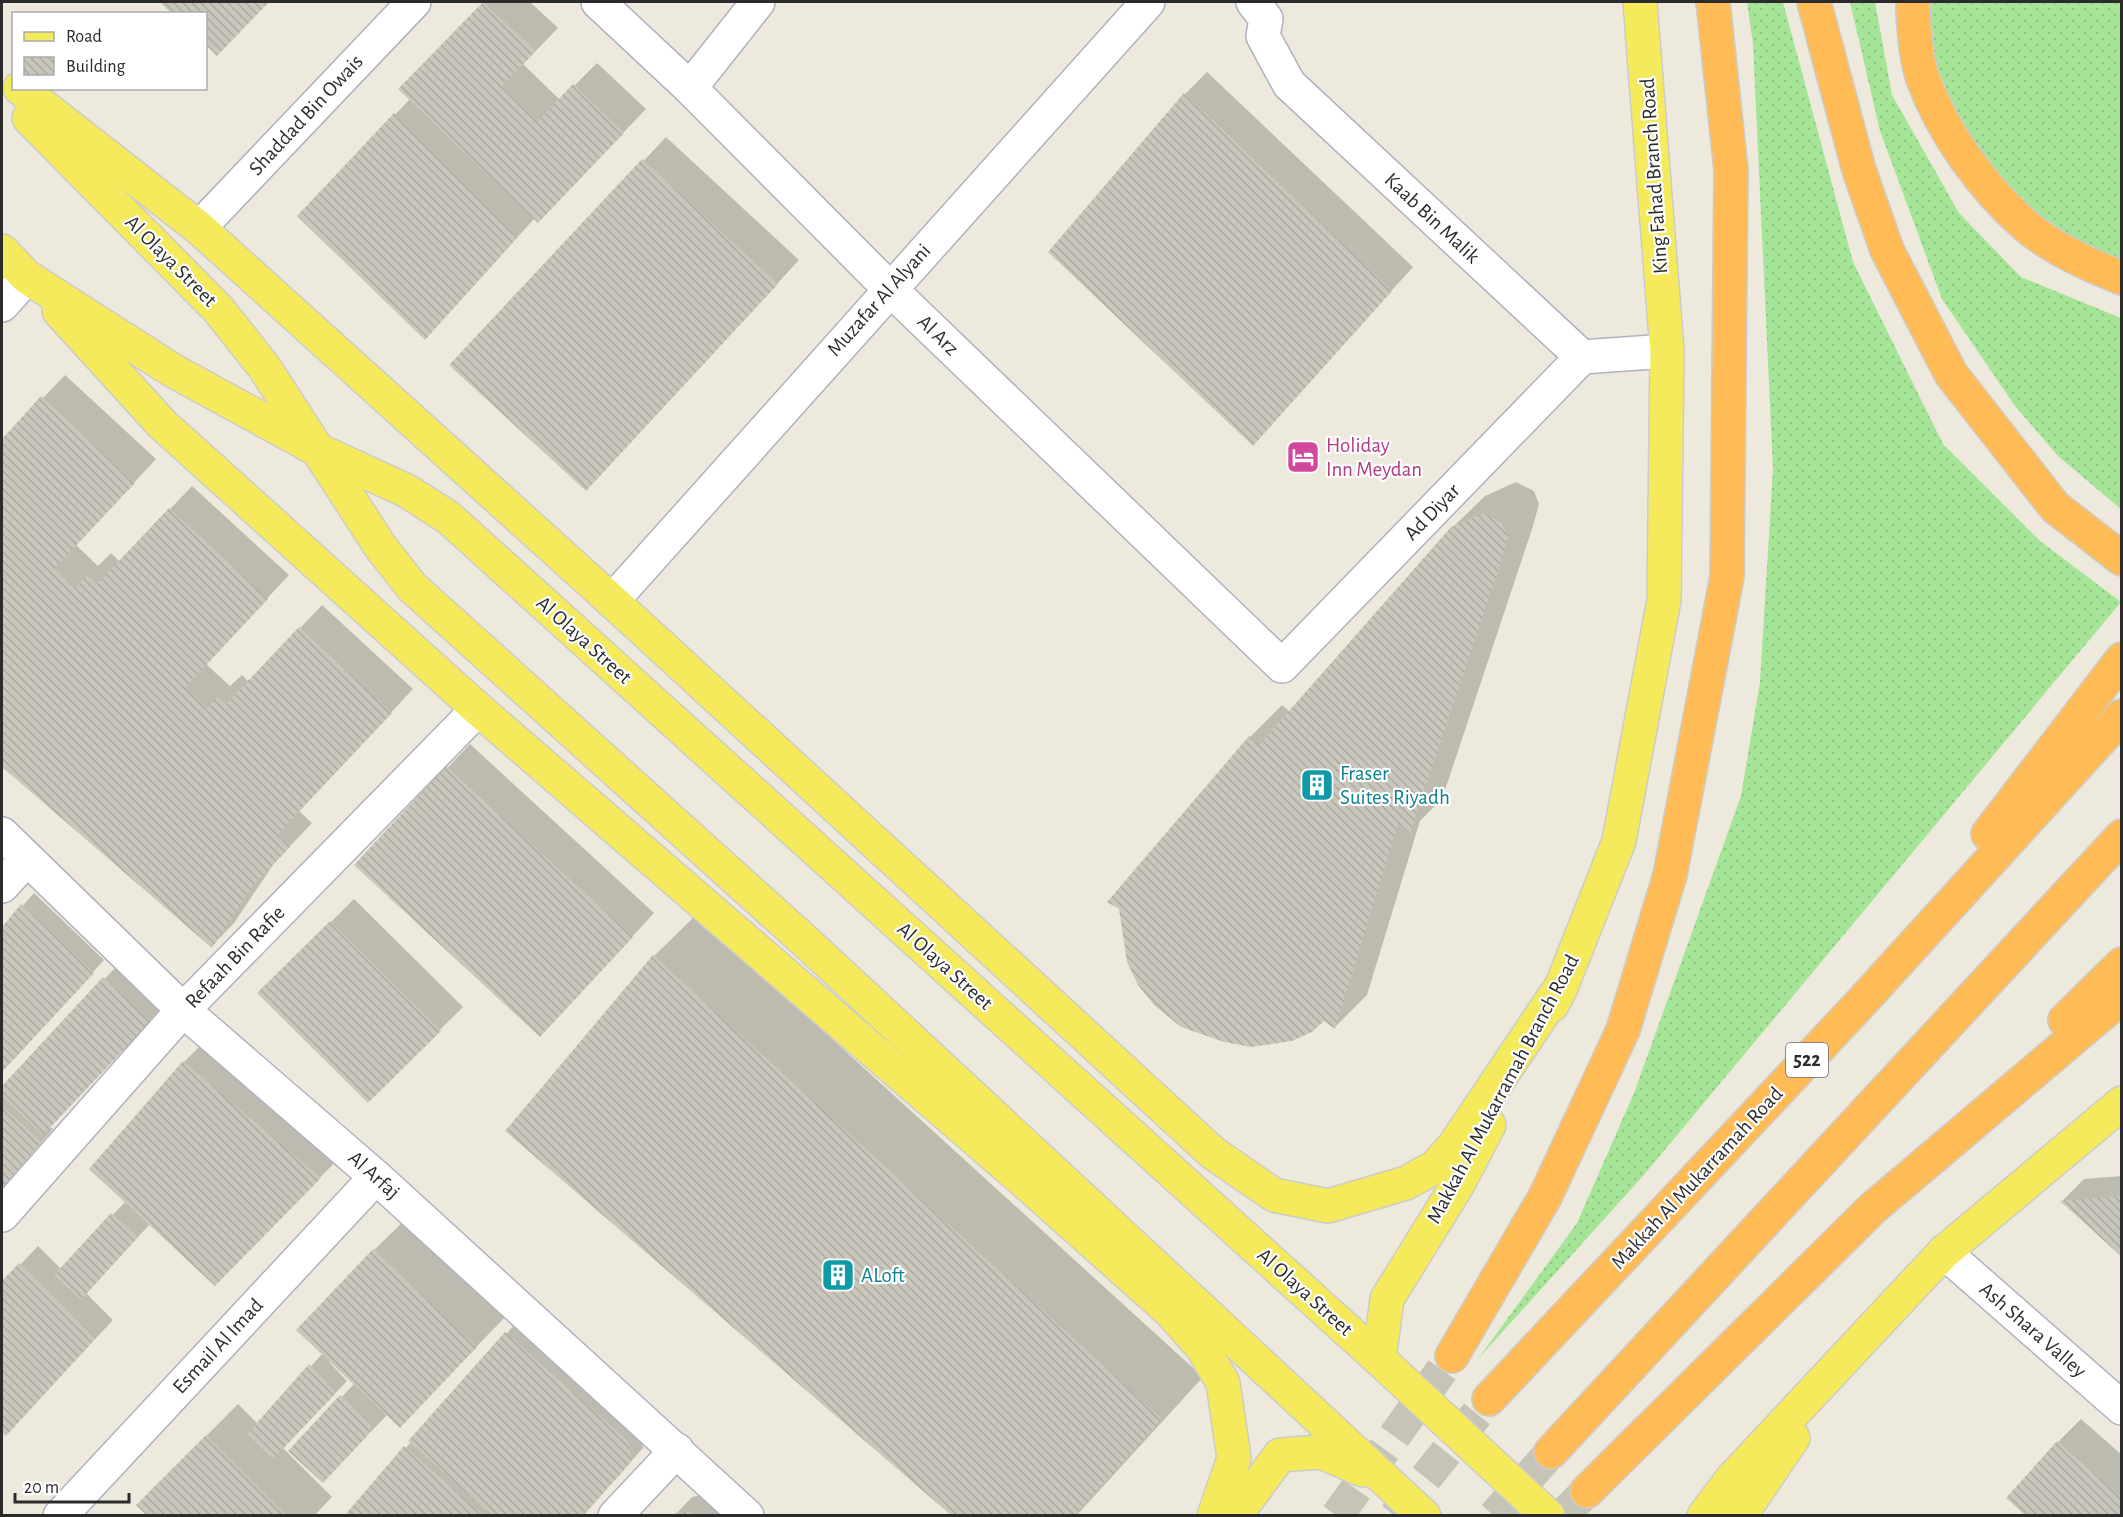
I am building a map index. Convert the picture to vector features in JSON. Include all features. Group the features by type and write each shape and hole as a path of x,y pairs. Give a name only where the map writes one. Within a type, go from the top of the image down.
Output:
{"highway":[{"path":"1452,1356 1545,1197 1623,1030 1670,875 1725,589 1731,170 1713,2"},
{"path":"1814,2 1859,170 1887,250 1951,374 2055,507 2121,559"},
{"path":"1912,2 1922,77 1937,110 1973,170 2026,226 2095,267 2121,278"},
{"path":"1858,1006 2121,659"},
{"name":"Makkah Al Mukarramah Road","path":"1489,1400 1858,1006 2121,716"},
{"path":"1551,1452 2121,836"},
{"path":"1587,1491 2121,964"},
{"path":"1873,1208 2121,998"}],"main road":[{"name":"King Fahad Branch Road","path":"1640,2 1667,351"},
{"name":"Al Olaya Street","path":"2,89 218,309 264,367 380,546 412,587 815,950 1424,1515"},
{"path":"23,90 199,228 612,601 1213,1153 1274,1194 1328,1206 1406,1183 1435,1167 1454,1146 1562,985"},
{"name":"Al Olaya Street","path":"2,251 27,277 172,370 318,450 407,491 449,518 1379,1359 1548,1515"},
{"path":"27,277 162,424 478,709 1025,1182 1170,1311 1202,1347 1223,1383 1234,1458 1214,1515"},
{"name":"Makkah Al Mukarramah Branch Road","path":"1379,1359 1387,1299 1458,1184 1562,985 1619,841 1664,600 1667,351"},
{"path":"1704,1515 1731,1480 1944,1252 2121,1103"},
{"path":"1740,1515 1853,1349"},
{"path":"1235,1515 1280,1455 1321,1452 1384,1478"}],"street":[{"name":"Shaddad Bin Owais","path":"199,228 414,2"},
{"name":"Al Arz","path":"598,2 690,88 889,288 1282,666"},
{"path":"690,88 758,2"},
{"name":"Muzafar Al Alyani","path":"612,601 889,288 1148,2"},
{"name":"Kaab Bin Malik","path":"1267,7 1263,36 1289,84 1582,357"},
{"path":"2,305 27,277"},
{"path":"1582,357 1667,351"},
{"name":"Ad Diyar","path":"1282,666 1582,357"},
{"name":"Refaah Bin Rafie","path":"2,1215 183,1010 478,709"},
{"name":"Al Arfaj","path":"2,834 26,860 183,1010 376,1177 747,1515"},
{"path":"2,886 26,860"},
{"name":"Esmail Al Imad","path":"60,1515 376,1177"},
{"name":"Ash Shara Valley","path":"1944,1252 2121,1408"},
{"path":"615,1515 677,1450"}],"green space":[{"path":"1747,2 1783,2 1853,262 1943,444 2040,541 2121,602 1643,1176 1478,1359 1577,1223 1634,1093 1741,796 1760,682 1773,469 1753,44"},
{"path":"1850,2 1875,2 1892,95 1959,213 2021,277 2121,318 2121,509 2059,457 2015,406 1942,299 1880,131"},
{"path":"1921,2 2121,2 2121,264 2043,223 1977,158 1934,76"}],"building":[{"path":"160,2 269,2 217,56 207,46 207,12 170,12"},
{"path":"483,2 536,51 501,87 537,122 573,84 624,133 538,223 398,89"},
{"path":"1184,93 1392,291 1253,446 1048,252"},
{"path":"394,113 518,237 425,340 297,216"},
{"path":"642,159 778,284 586,491 449,365"},
{"path":"41,396 135,483 54,569 75,588 87,575 97,584 169,508 268,599 185,688 207,708 218,696 226,704 299,627 392,713 277,835 290,847 252,887 212,948 2,767 2,439"},
{"name":"Fraser Suites Riyadh","path":"1483,513 1502,523 1508,536 1502,559 1410,833 1398,824 1335,1029 1324,1021 1312,1032 1292,1041 1251,1047 1224,1042 1181,1027 1154,1005 1138,985 1127,962 1119,909 1107,902 1249,736 1259,745 1451,527"},
{"path":"446,766 633,937 540,1037 354,865"},
{"path":"21,904 94,973 2,1072 2,927"},
{"path":"330,921 441,1031 368,1103 257,993"},
{"name":"ALoft","path":"653,955 1162,1419 1074,1516 952,1516 505,1131"},
{"path":"103,977 151,1021 43,1135 2,1096 2,1086"},
{"path":"183,1061 321,1178 215,1286 89,1169"},
{"path":"2,1106 42,1142 2,1188"},
{"path":"2122,1196 2122,1257 2060,1201"},
{"path":"111,1213 138,1237 81,1300 54,1275"},
{"path":"373,1249 477,1347 400,1428 296,1330"},
{"path":"19,1263 96,1338 6,1436 2,1432 2,1281"},
{"path":"505,1332 628,1441 632,1461 583,1516 493,1516 408,1441"},
{"path":"309,1364 336,1393 273,1459 247,1434"},
{"path":"340,1395 372,1424 368,1435 323,1483 288,1451"},
{"path":"206,1435 287,1516 147,1516 136,1505"},
{"path":"2057,1441 2122,1498 2122,1516 2026,1516 2006,1498"},
{"path":"404,1446 485,1516 344,1516"},
{"path":"690,1511 695,1516 673,1516 673,1514"}],"tunnel":[{"path":"1337,1516 1452,1356"},
{"path":"1395,1516 1489,1399"},
{"path":"1494,1516 1551,1452"},
{"path":"1562,1516 1587,1491"}],"place":[{"name":"Holiday Inn Meydan","path":"1303,457"},
{"name":"Fraser Suites Riyadh","path":"1317,785"},
{"name":"ALoft","path":"838,1275"}]}
